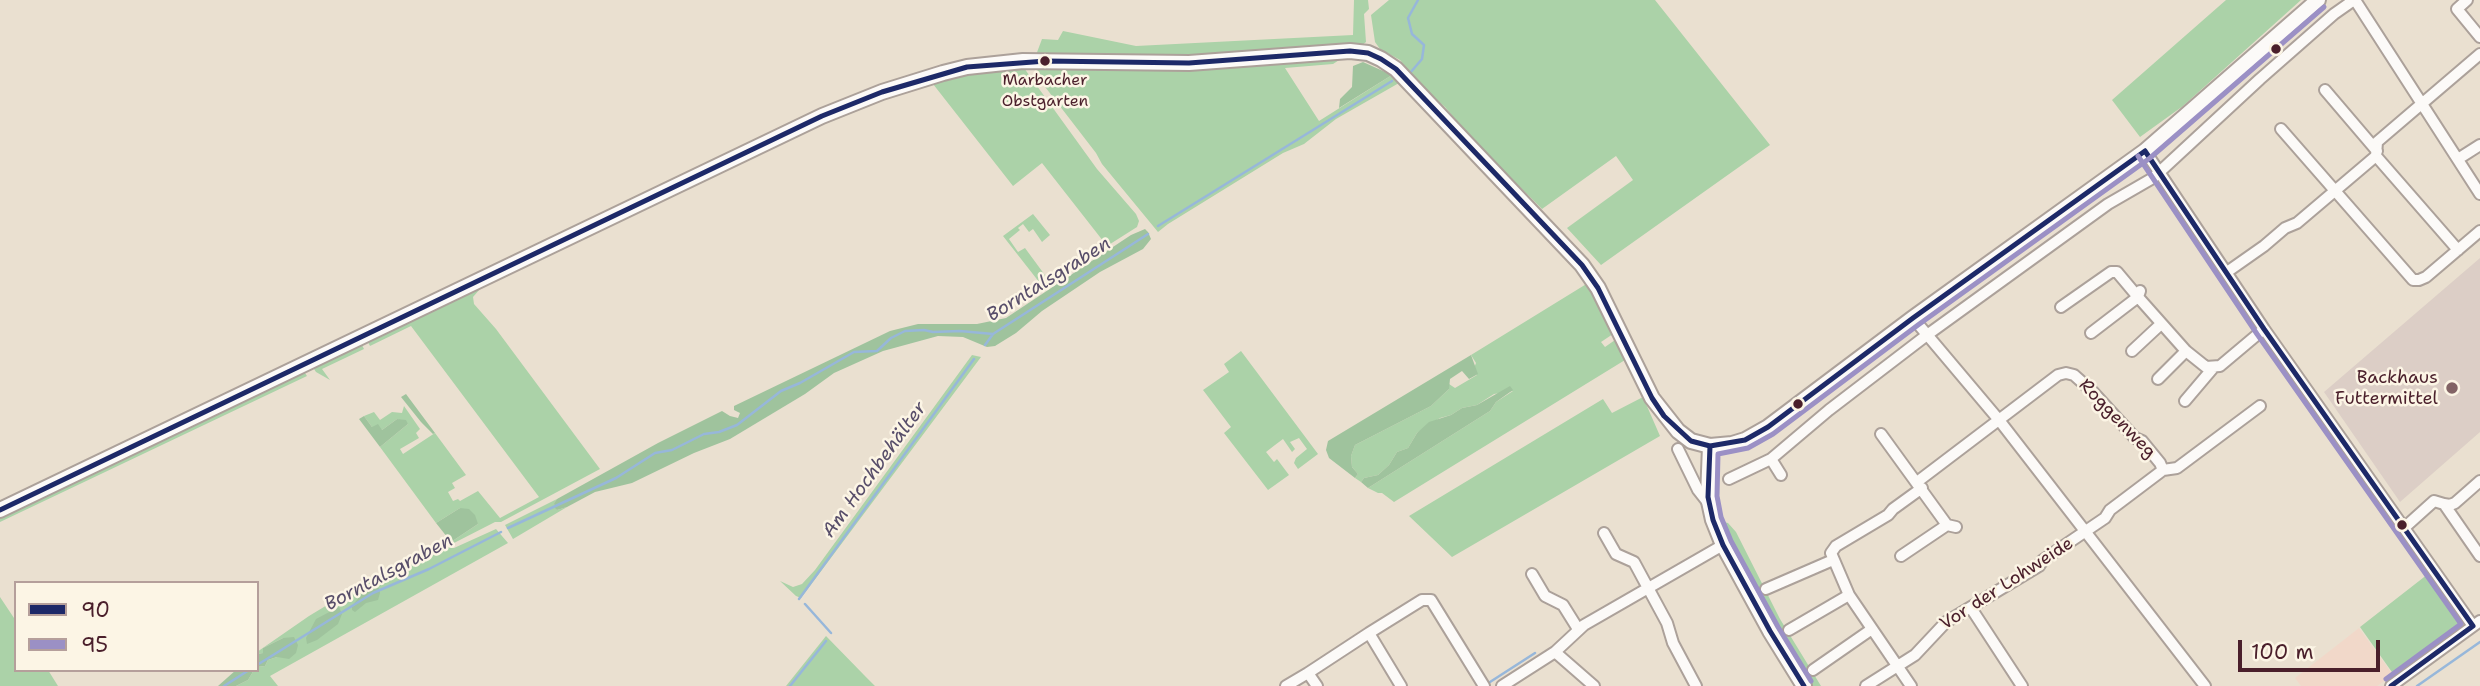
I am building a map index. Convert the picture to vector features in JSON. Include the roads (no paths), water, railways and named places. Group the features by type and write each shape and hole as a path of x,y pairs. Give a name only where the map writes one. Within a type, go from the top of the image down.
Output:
{"street":[{"path":"0,510 822,116 882,92 967,66 1023,61 1189,62 1350,51 1368,53 1381,59 1396,69 1582,265 1598,288 1664,416 1691,441 1723,446 1745,440 1768,427 1913,318 2145,152 2318,0"},
{"path":"1730,479 1771,459 1829,410 1927,335 2108,204 2159,173 2260,79 2355,0 2480,194"},
{"path":"2467,0 2457,9 2480,37"},
{"path":"2227,272 2285,228 2297,223 2376,153 2377,142 2480,54"},
{"path":"2246,63 2260,79"},
{"path":"2325,90 2458,250"},
{"path":"2281,129 2413,280 2423,279 2480,231"},
{"path":"2458,159 2480,145"},
{"path":"2145,152 2264,329 2404,527 2477,624 2391,686"},
{"path":"2031,232 2043,250"},
{"path":"2061,307 2113,271 2139,294 2161,324 2186,351 2202,365 2213,368 2220,366 2264,329"},
{"path":"2091,333 2139,294"},
{"path":"1913,318 1999,420 2205,686"},
{"path":"2132,351 2161,324"},
{"path":"2158,379 2186,351"},
{"path":"2185,401 2213,368"},
{"name":"Roggenweg","path":"1999,420 2058,375 2069,373 2094,392 2126,429 2142,442 2163,470"},
{"path":"1814,391 1829,410"},
{"name":"Vor der Lohweide","path":"1866,686 1915,655 1946,622 2020,578 2087,532 2105,518 2110,510 2163,470 2177,468 2260,406"},
{"path":"1911,686 1849,595 1831,553 1836,546 1888,515 1999,420"},
{"path":"1881,434 1952,526 1901,556"},
{"path":"1709,504 1710,446"},
{"path":"1678,449 1698,490 1709,504 1723,545 1804,686"},
{"path":"1771,459 1781,475"},
{"path":"2404,527 2434,501 2450,505 2455,503 2480,481"},
{"path":"2444,503 2480,554"},
{"path":"1604,533 1616,554 1634,562 1649,587 1667,623 1673,643 1696,686"},
{"path":"1502,686 1555,652 1578,629 1723,545"},
{"path":"1766,589 1833,560"},
{"path":"1532,574 1545,596 1563,605 1578,629"},
{"path":"1789,630 1849,595"},
{"path":"1286,686 1422,600 1431,600 1484,686"},
{"path":"1971,608 2022,686"},
{"path":"1813,670 1872,629"},
{"path":"1369,634 1401,686"},
{"path":"1555,652 1594,686"},
{"path":"1308,673 1317,686"}],"waterway":[{"name":"Borntalsgraben","path":"1410,73 1422,59 1424,45 1412,34 1408,18 1418,0"},
{"name":"Borntalsgraben","path":"1158,226 1392,81"},
{"name":"Borntalsgraben","path":"508,528 616,478 655,453 672,450 704,434 737,425 781,391 854,352 877,351 891,338 905,331 993,334 1148,234"},
{"name":"Am Hochbehälter","path":"985,345 993,334"},
{"name":"Am Hochbehälter","path":"799,599 974,359"},
{"name":"Borntalsgraben","path":"259,664 373,593 429,569 501,532"},
{"name":"Am Hochbehälter","path":"805,604 831,633"},
{"name":"Am Hochbehälter","path":"790,686 826,641"},
{"path":"2417,686 2480,642"},
{"path":"1490,682 1535,653"},
{"name":"Borntalsgraben","path":"224,686 246,672"}],"place":[{"name":"Marbacher Obstgarten","path":"1045,61"},
{"name":"Backhaus Futtermittel","path":"2452,388"}]}
